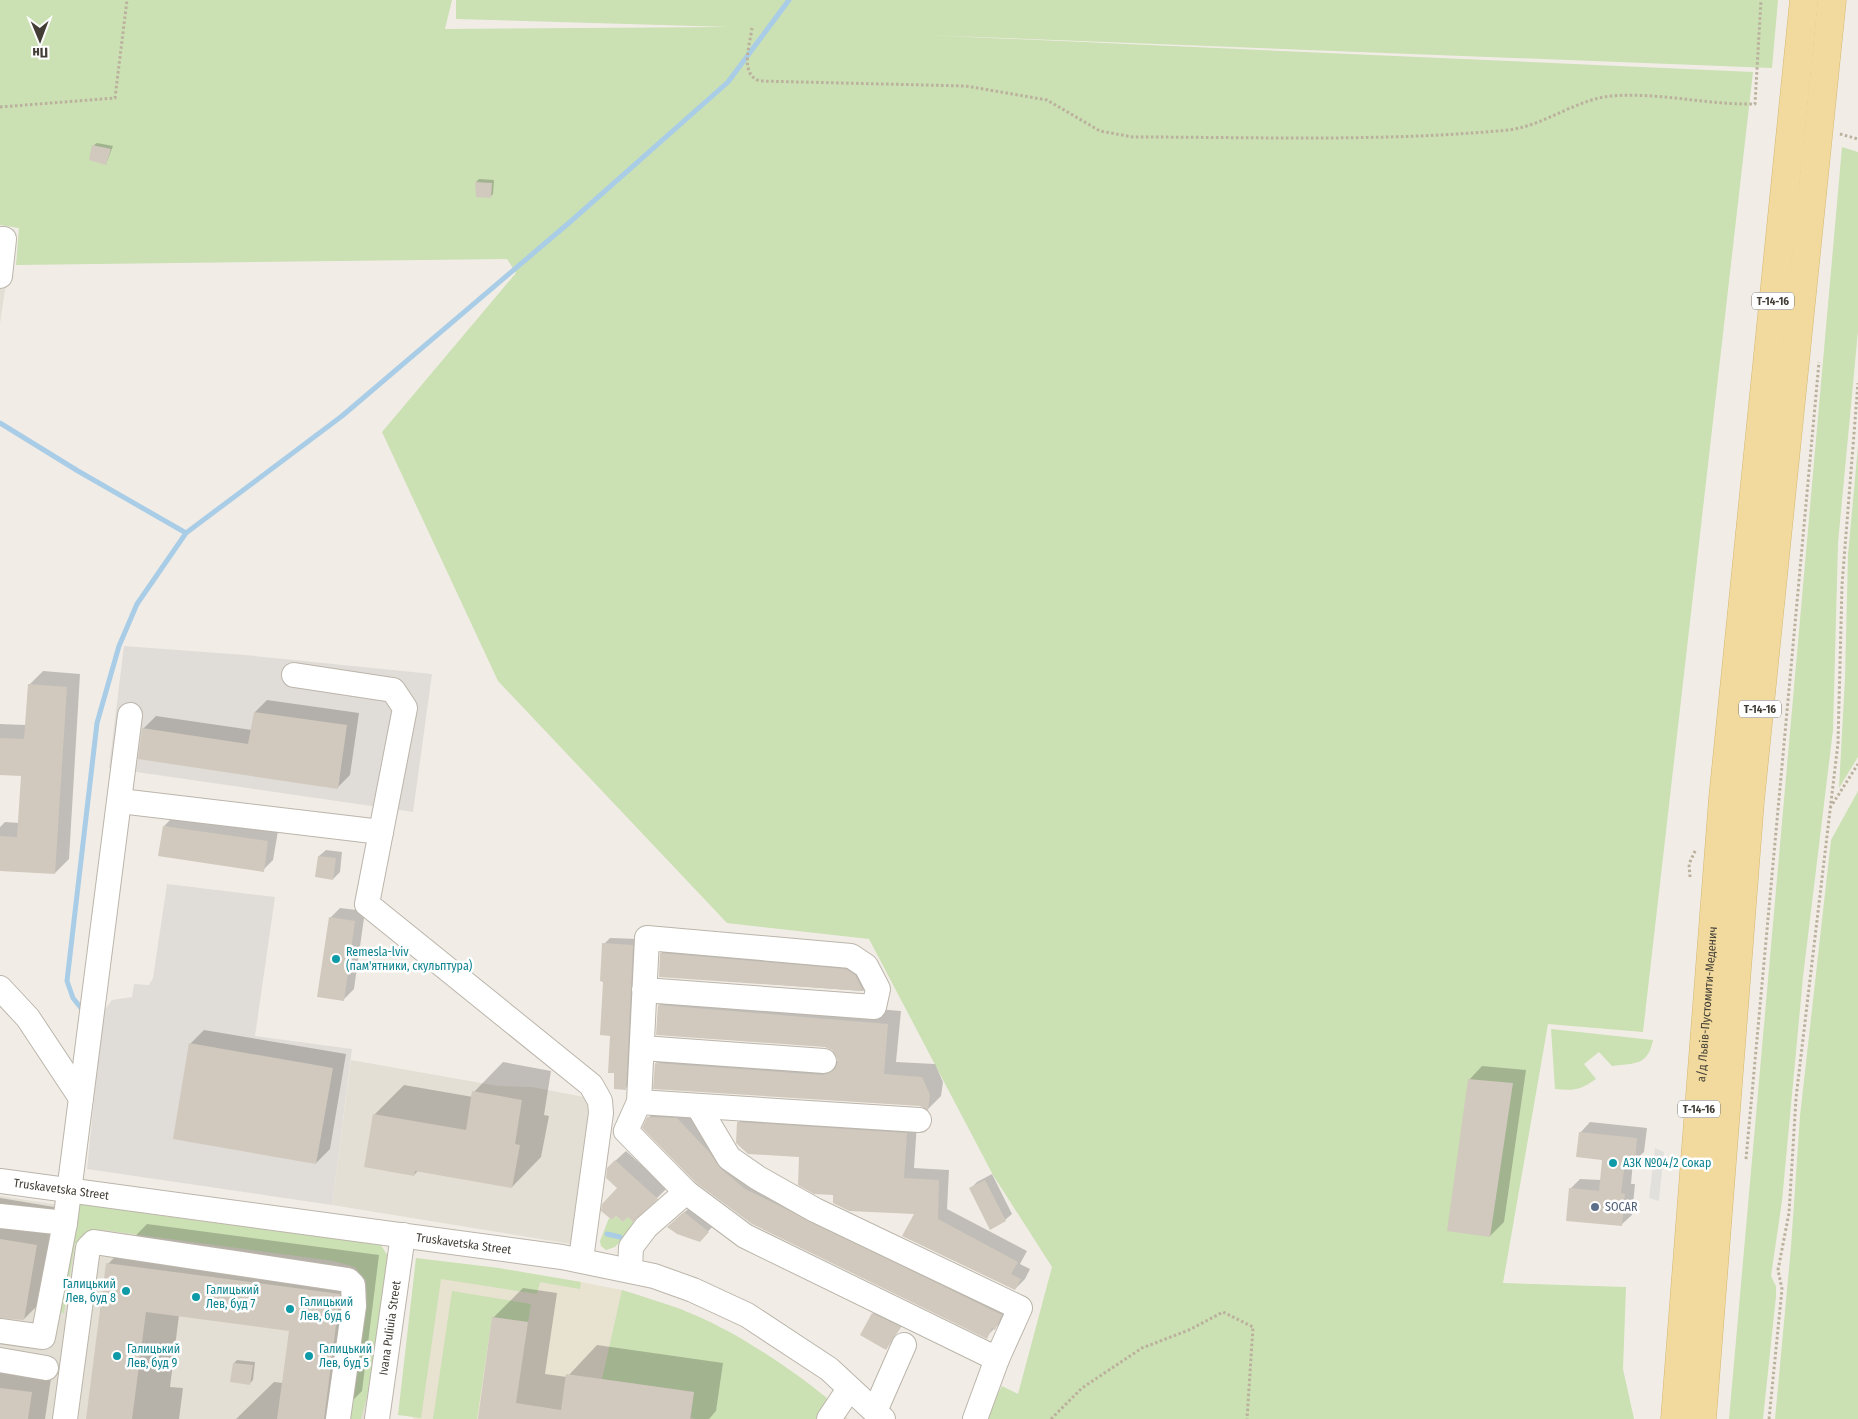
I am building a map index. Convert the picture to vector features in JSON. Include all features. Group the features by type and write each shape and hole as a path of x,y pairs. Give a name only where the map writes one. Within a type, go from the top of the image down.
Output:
{"main road":[{"name":"а/д Львів-Пустомити-Меденич","path":"1675,1419 1723,798 1804,0"},
{"name":"Т-14-16","path":"1702,1419 1750,801 1832,0"}],"street":[{"path":"0,239 4,239 0,276"},
{"path":"294,675 393,690 405,708 368,904 591,1085 597,1095 601,1113 581,1260"},
{"path":"0,1331 43,1337 70,1190 130,715"},
{"path":"120,801 381,832"},
{"path":"644,990 874,1007 878,989 866,966 851,956 647,938 644,990 639,1102 626,1131 686,1192 745,1236 997,1359"},
{"path":"0,988 28,1018 81,1098"},
{"path":"642,1048 824,1061"},
{"path":"639,1102 919,1120"},
{"path":"698,1106 729,1158 758,1178 815,1210 1020,1308 997,1359 975,1419"},
{"name":"Truskavetska Street","path":"0,1181 402,1234 630,1269 693,1290 747,1315 821,1363 879,1415"},
{"path":"630,1269 631,1247 636,1240 646,1227 686,1192"},
{"path":"0,1216 65,1224"},
{"name":"Ivana Puliuia Street","path":"376,1419 402,1234"},
{"path":"64,1419 88,1248 94,1242 348,1280 353,1285 354,1306 338,1419"},
{"path":"879,1415 904,1345"},
{"path":"0,1360 46,1368"},
{"path":"830,1419 849,1389"}],"path":[{"path":"0,107 115,98 127,0"},
{"path":"752,28 747,67 753,79 760,81 966,86 1047,100 1100,131 1133,138 1409,137 1510,130 1534,125 1567,108 1610,96 1755,104 1761,0"},
{"path":"1839,144 1841,124"},
{"path":"1746,1162 1819,361"},
{"path":"1769,1419 1782,1289 1778,1270 1789,1213 1796,1098 1838,743 1842,585 1858,382"},
{"path":"1830,809 1858,764"},
{"path":"1051,1419 1082,1388 1142,1348 1189,1330 1223,1312 1253,1327 1247,1419"}],"shaded area":[{"path":"0,228 14,229 0,324"},
{"path":"124,646 245,655 432,674 413,812 109,768"},
{"path":"167,884 275,897 255,1036 352,1049 332,1205 87,1169 103,1012 112,1000 132,997 134,984 149,985 153,978"},
{"path":"351,1060 498,1086 532,1087 584,1097 589,1100 577,1236 571,1244 332,1205"},
{"path":"1655,1148 1664,1152 1659,1201 1649,1198"},
{"path":"0,1196 395,1255 366,1419 0,1419"},
{"path":"432,1260 581,1282 622,1290 681,1309 759,1350 803,1379 849,1419 413,1419"}],"green space":[{"path":"0,0 452,0 445,29 730,27 456,19 456,0 1778,0 1772,68 925,35 1753,72 1643,1032 1548,1024 1503,1283 1626,1287 1623,1369 1634,1419 985,1419 1002,1386 1018,1394 1052,1267 993,1175 869,939 727,923 498,681 382,432 516,273 507,259 16,265 19,228 0,225"},
{"path":"1842,147 1858,152 1858,331 1838,543 1833,730 1803,977 1782,1201 1771,1276 1776,1286 1776,1296 1763,1419 1729,1419"},
{"path":"1858,446 1858,757 1839,788 1845,679 1848,555"},
{"path":"1858,791 1858,1419 1775,1419 1791,1247 1800,1116 1831,840"},
{"path":"1551,1029 1653,1040 1648,1055 1639,1062 1612,1066 1599,1052 1584,1064 1596,1079 1577,1089 1555,1089"},
{"path":"81,1201 149,1214 381,1245 389,1258 368,1393 361,1419 350,1419 367,1300 366,1281 355,1267 334,1261 103,1230 86,1234 75,1244 64,1313 57,1312 65,1223"},
{"path":"616,1216 623,1222 628,1217 636,1224 615,1247 606,1250 601,1246 600,1241 609,1218 612,1220"},
{"path":"416,1258 499,1268 581,1282 580,1289 540,1282 537,1294 441,1279 421,1418 398,1415"},
{"path":"622,1290 673,1306 699,1317 738,1337 775,1360 827,1398 816,1419 695,1419 691,1417 694,1392 602,1379"},
{"path":"452,1291 531,1304 528,1322 492,1317 477,1419 433,1419"}],"building":[{"path":"92,145 111,149 106,165 89,160"},
{"path":"475,182 492,183 491,198 476,197"},
{"path":"28,684 67,687 55,874 0,871 0,836 17,837 21,776 0,775 0,738 24,739"},
{"path":"254,712 347,725 338,789 138,759 142,728 248,744"},
{"path":"163,826 268,841 264,872 158,856"},
{"path":"318,856 336,858 333,880 315,877"},
{"name":"Remesla-lviv (пам'ятники, скульптура)","path":"329,917 355,921 344,1001 317,997"},
{"path":"602,943 633,945 626,1090 614,1089 614,1073 608,1073 610,1036 600,1035 603,982 600,981"},
{"path":"660,953 846,969 855,975 863,991 659,977"},
{"path":"658,1005 888,1024 884,1074 922,1077 930,1095 928,1111 920,1106 653,1089 655,1063 823,1075 835,1069 838,1061 832,1050 825,1047 656,1035"},
{"path":"189,1043 333,1068 316,1164 173,1139"},
{"path":"1468,1079 1513,1083 1490,1237 1447,1231"},
{"path":"472,1091 522,1100 515,1144 520,1145 512,1188 415,1171 414,1176 364,1167 373,1114 466,1130"},
{"path":"647,1117 677,1118 709,1152 721,1169 745,1189 1002,1315 995,1330 992,1328 987,1339 752,1224 695,1182 642,1128"},
{"path":"737,1122 907,1133 904,1178 939,1180 938,1219 1018,1262 1011,1274 1021,1279 1015,1290 902,1236 914,1214 849,1211 833,1203 833,1195 814,1194 798,1185 799,1157 748,1154 736,1143"},
{"path":"1579,1132 1637,1138 1635,1163 1625,1162 1621,1193 1625,1194 1622,1226 1566,1221 1569,1188 1599,1191 1602,1160 1576,1157"},
{"path":"615,1160 658,1199 633,1222 628,1217 623,1222 616,1216 612,1220 601,1211 602,1204 617,1188 606,1178 607,1168"},
{"path":"985,1180 1006,1221 990,1230 969,1188"},
{"path":"684,1212 709,1232 700,1242 677,1234 667,1227"},
{"path":"0,1239 37,1245 24,1320 0,1318"},
{"path":"106,1263 340,1294 324,1419 277,1419 289,1331 146,1312 132,1419 86,1419"},
{"path":"872,1313 901,1327 886,1350 860,1335"},
{"path":"492,1317 528,1322 516,1403 561,1410 566,1374 694,1392 690,1419 478,1419"},
{"path":"233,1363 253,1365 250,1385 230,1382"},
{"path":"0,1388 32,1392 28,1419 0,1419"}],"waterway":[{"path":"81,1008 73,998 67,981 97,723 119,646 137,604 186,533 342,416 570,222 728,82 789,0"},
{"path":"0,423 78,471 186,533"},
{"path":"607,1234 620,1237"}],"place":[{"name":"Remesla-lviv (пам'ятники, скульптура)","path":"336,959"},
{"name":"АЗК №04/2 Сокар","path":"1613,1163"},
{"name":"SOCAR","path":"1595,1207"},
{"name":"Галицький Лев, буд 8","path":"126,1291"},
{"name":"Галицький Лев, буд 7","path":"196,1297"},
{"name":"Галицький Лев, буд 6","path":"290,1309"},
{"name":"Галицький Лев, буд 9","path":"117,1356"},
{"name":"Галицький Лев, буд 5","path":"309,1356"}]}
